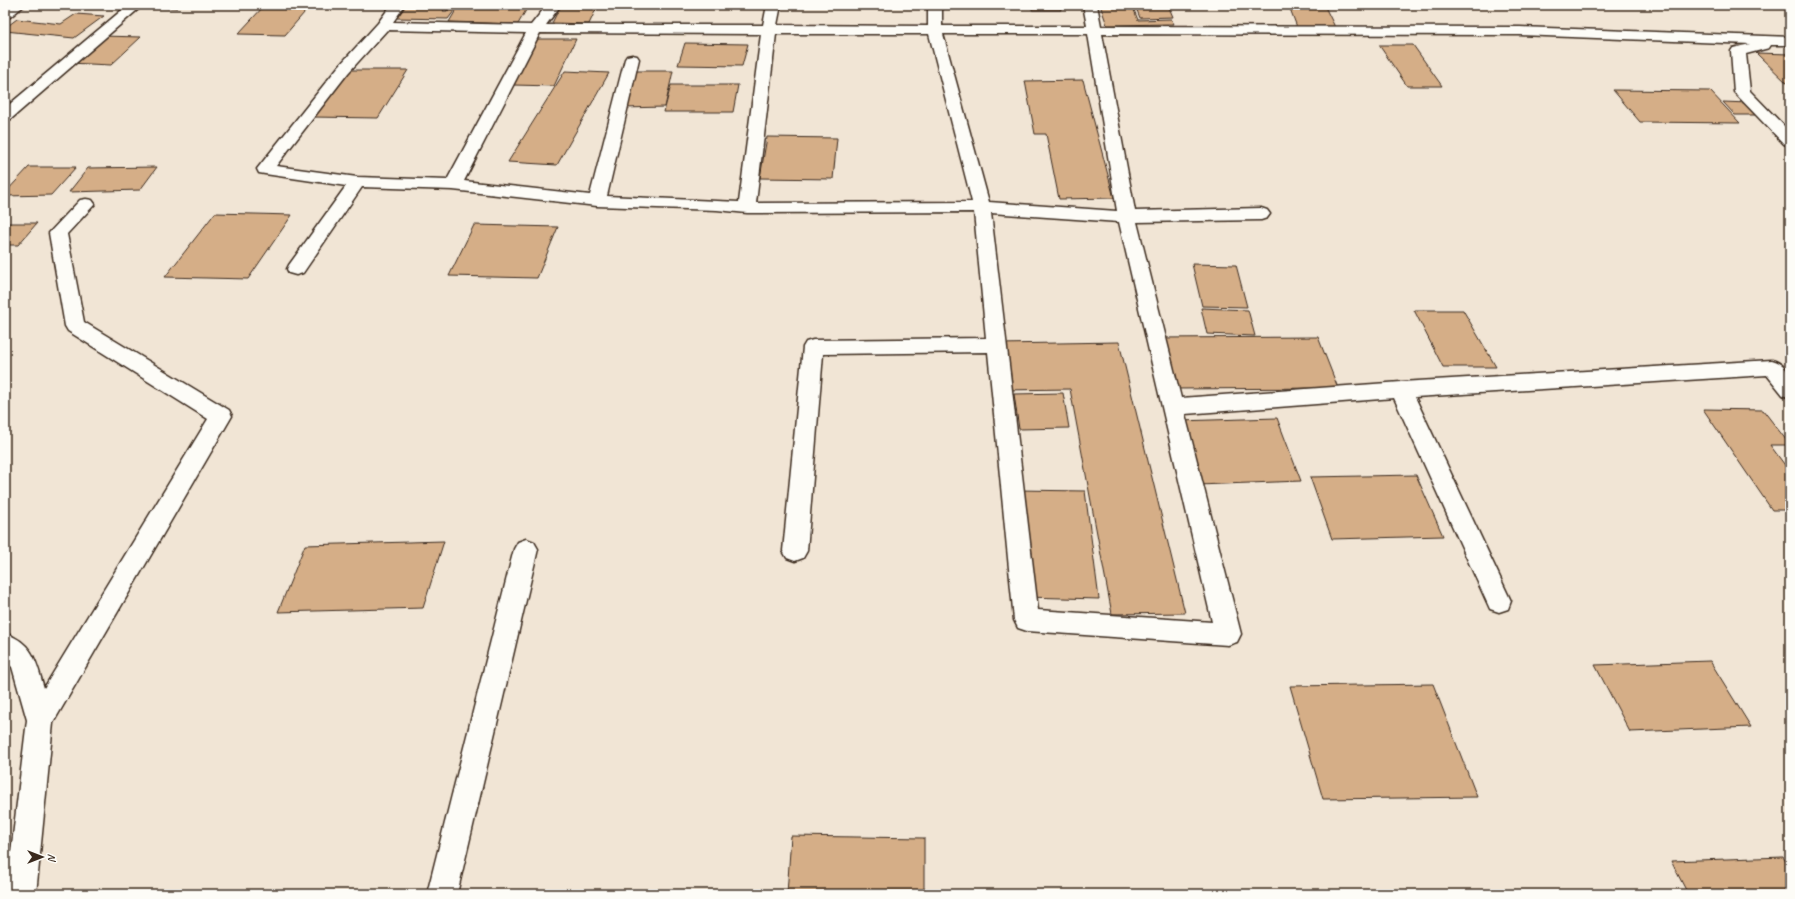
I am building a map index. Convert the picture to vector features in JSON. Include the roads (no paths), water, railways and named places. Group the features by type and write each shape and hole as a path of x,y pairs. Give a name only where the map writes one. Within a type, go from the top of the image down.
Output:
{"street":[{"path":"5,14 18,5"},
{"path":"5,116 136,5"},
{"path":"398,5 383,26 343,70 265,169 357,182 453,185 597,202 717,205 747,208 982,207 1127,217 1261,214"},
{"path":"453,185 535,29 554,5"},
{"path":"747,208 769,30 774,5"},
{"path":"935,5 936,30 982,207 1027,620 1228,634 1127,217 1090,5"},
{"path":"383,26 535,29 1520,31 1786,41"},
{"path":"1786,41 1738,51 1742,92 1790,141"},
{"path":"597,202 632,59"},
{"path":"296,269 357,182"},
{"path":"40,720 221,416 75,326 58,233 86,204"},
{"path":"795,551 813,347 997,345"},
{"path":"1173,407 1401,390 1772,367 1790,390"},
{"path":"1401,390 1499,601"},
{"path":"442,894 526,550"},
{"path":"5,645 23,660 40,720 21,894"}]}
